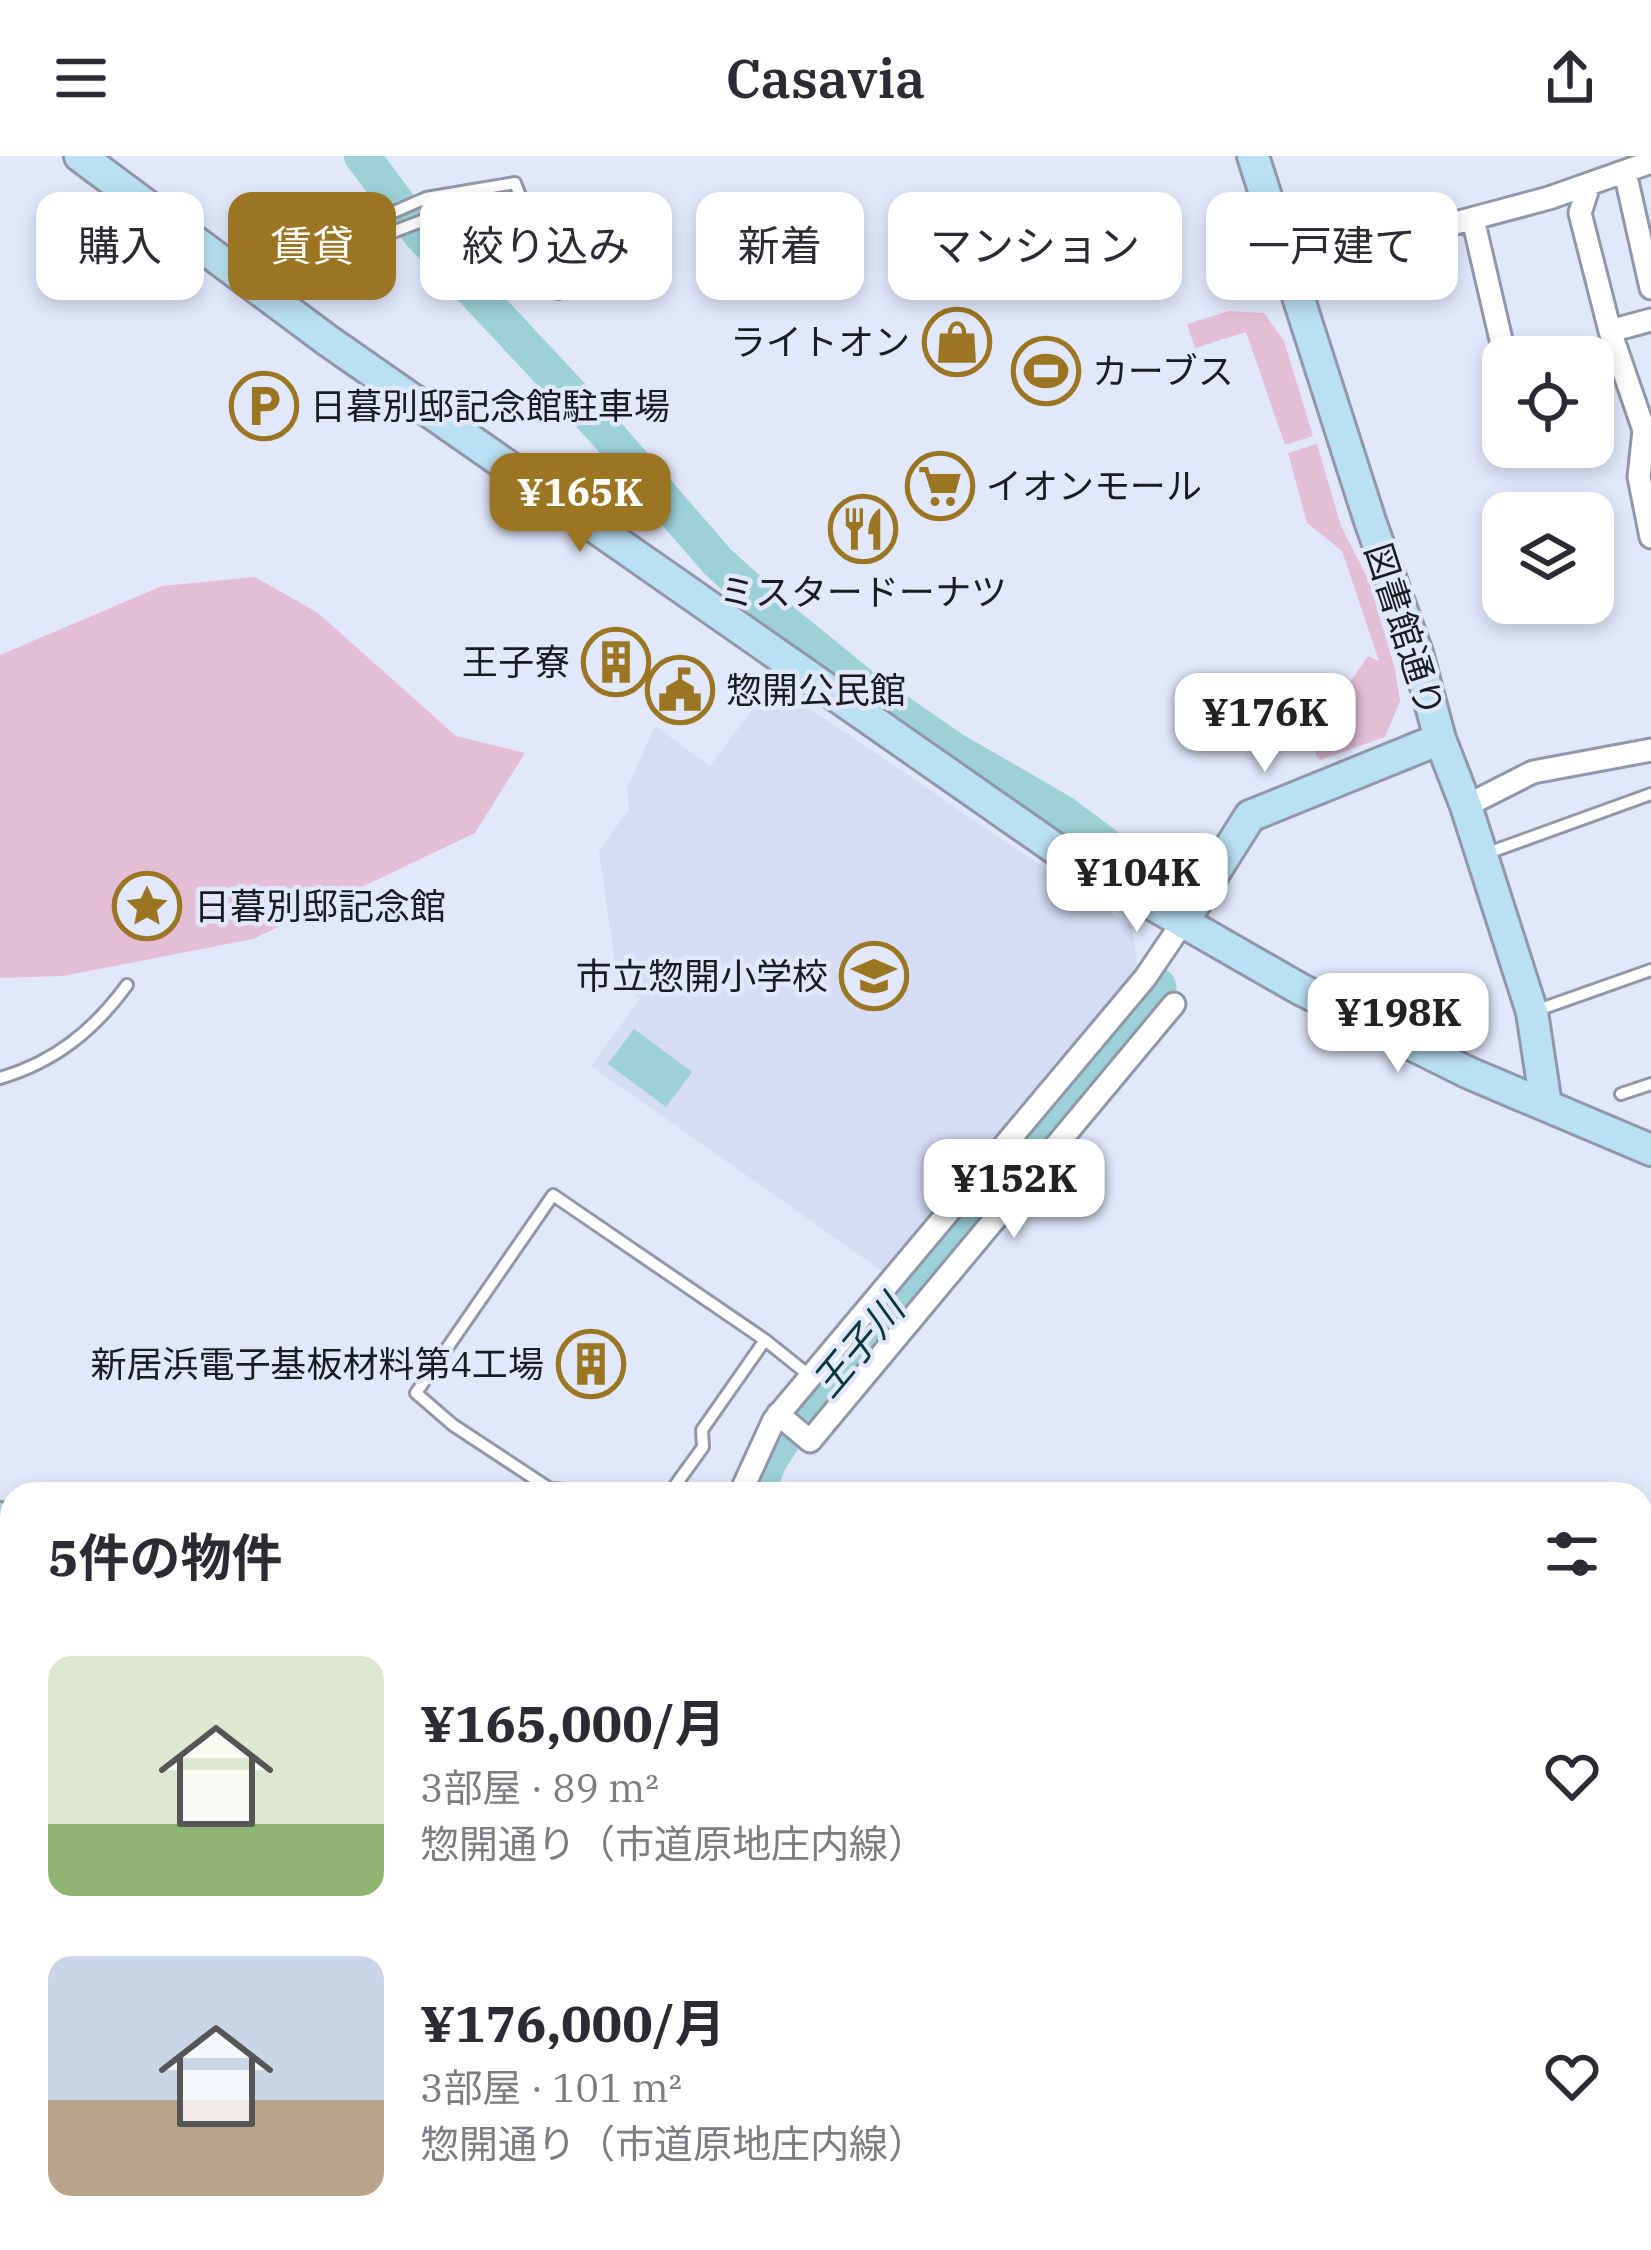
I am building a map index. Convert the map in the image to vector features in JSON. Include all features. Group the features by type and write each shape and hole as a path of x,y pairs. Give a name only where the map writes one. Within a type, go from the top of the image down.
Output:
{"street":[{"path":"80,156 228,266"},
{"name":"図書館通り","path":"1253,156 1265,192"},
{"path":"1458,223 1651,162"},
{"path":"1625,172 1651,288"},
{"path":"1589,185 1580,213 1610,331 1644,430 1639,477 1651,537"},
{"path":"1473,219 1500,336"},
{"path":"274,300 1056,849 1300,989 1469,1073 1651,1150"},
{"name":"図書館通り","path":"1301,300 1417,653 1439,739 1466,806 1532,1012 1546,1105"},
{"path":"1610,331 1651,320"},
{"path":"746,1482 779,1415 1145,977 1250,816 1439,739"},
{"path":"1466,806 1533,772 1651,750"},
{"path":"779,1415 810,1441 1174,1004"}],"lane":[{"path":"396,209 489,185 515,183 519,192"},
{"path":"396,231 489,185"},
{"path":"1482,855 1651,794"},
{"path":"1532,1012 1651,970"},
{"path":"0,1078 37,1064 81,1037 102,1019 127,985"},
{"path":"1622,1094 1651,1084"},
{"path":"539,1482 453,1425 416,1393 553,1195 810,1376"},
{"path":"678,1482 703,1447 702,1430 765,1340"}],"shaded area":[{"path":"1229,311 1264,313 1284,341 1313,436 1285,445 1246,332 1195,348 1187,324"},
{"path":"1317,444 1341,526 1369,581 1400,701 1385,737 1320,760 1315,734 1368,656 1379,661 1342,551 1307,523 1288,453"},
{"path":"255,577 318,613 456,736 525,753 475,833 253,939 63,976 0,978 0,655 162,586"},
{"name":"市立惣開小学校","path":"772,683 1132,927 1138,969 882,1271 591,1066 640,999 618,984 599,851 629,809 627,788 655,726 710,766"},
{"path":"634,1029 692,1072 666,1107 608,1064"}],"waterway":[{"name":"王子川","path":"362,156 419,232 601,427 718,562 867,690 952,749 1061,812 1148,877"},
{"name":"王子川","path":"761,1482 791,1426 1159,994 1158,986"}],"place":[{"name":"ライトオン","path":"957,342"},
{"name":"カーブス","path":"1046,371"},
{"name":"日暮別邸記念館駐車場","path":"264,406"},
{"name":"イオンモール","path":"940,486"},
{"name":"ミスタードーナツ","path":"863,529"},
{"name":"王子寮","path":"616,662"},
{"name":"惣開公民館","path":"680,690"},
{"name":"日暮別邸記念館","path":"147,906"},
{"name":"市立惣開小学校","path":"874,976"},
{"name":"新居浜電子基板材料第4工場","path":"591,1364"}]}
